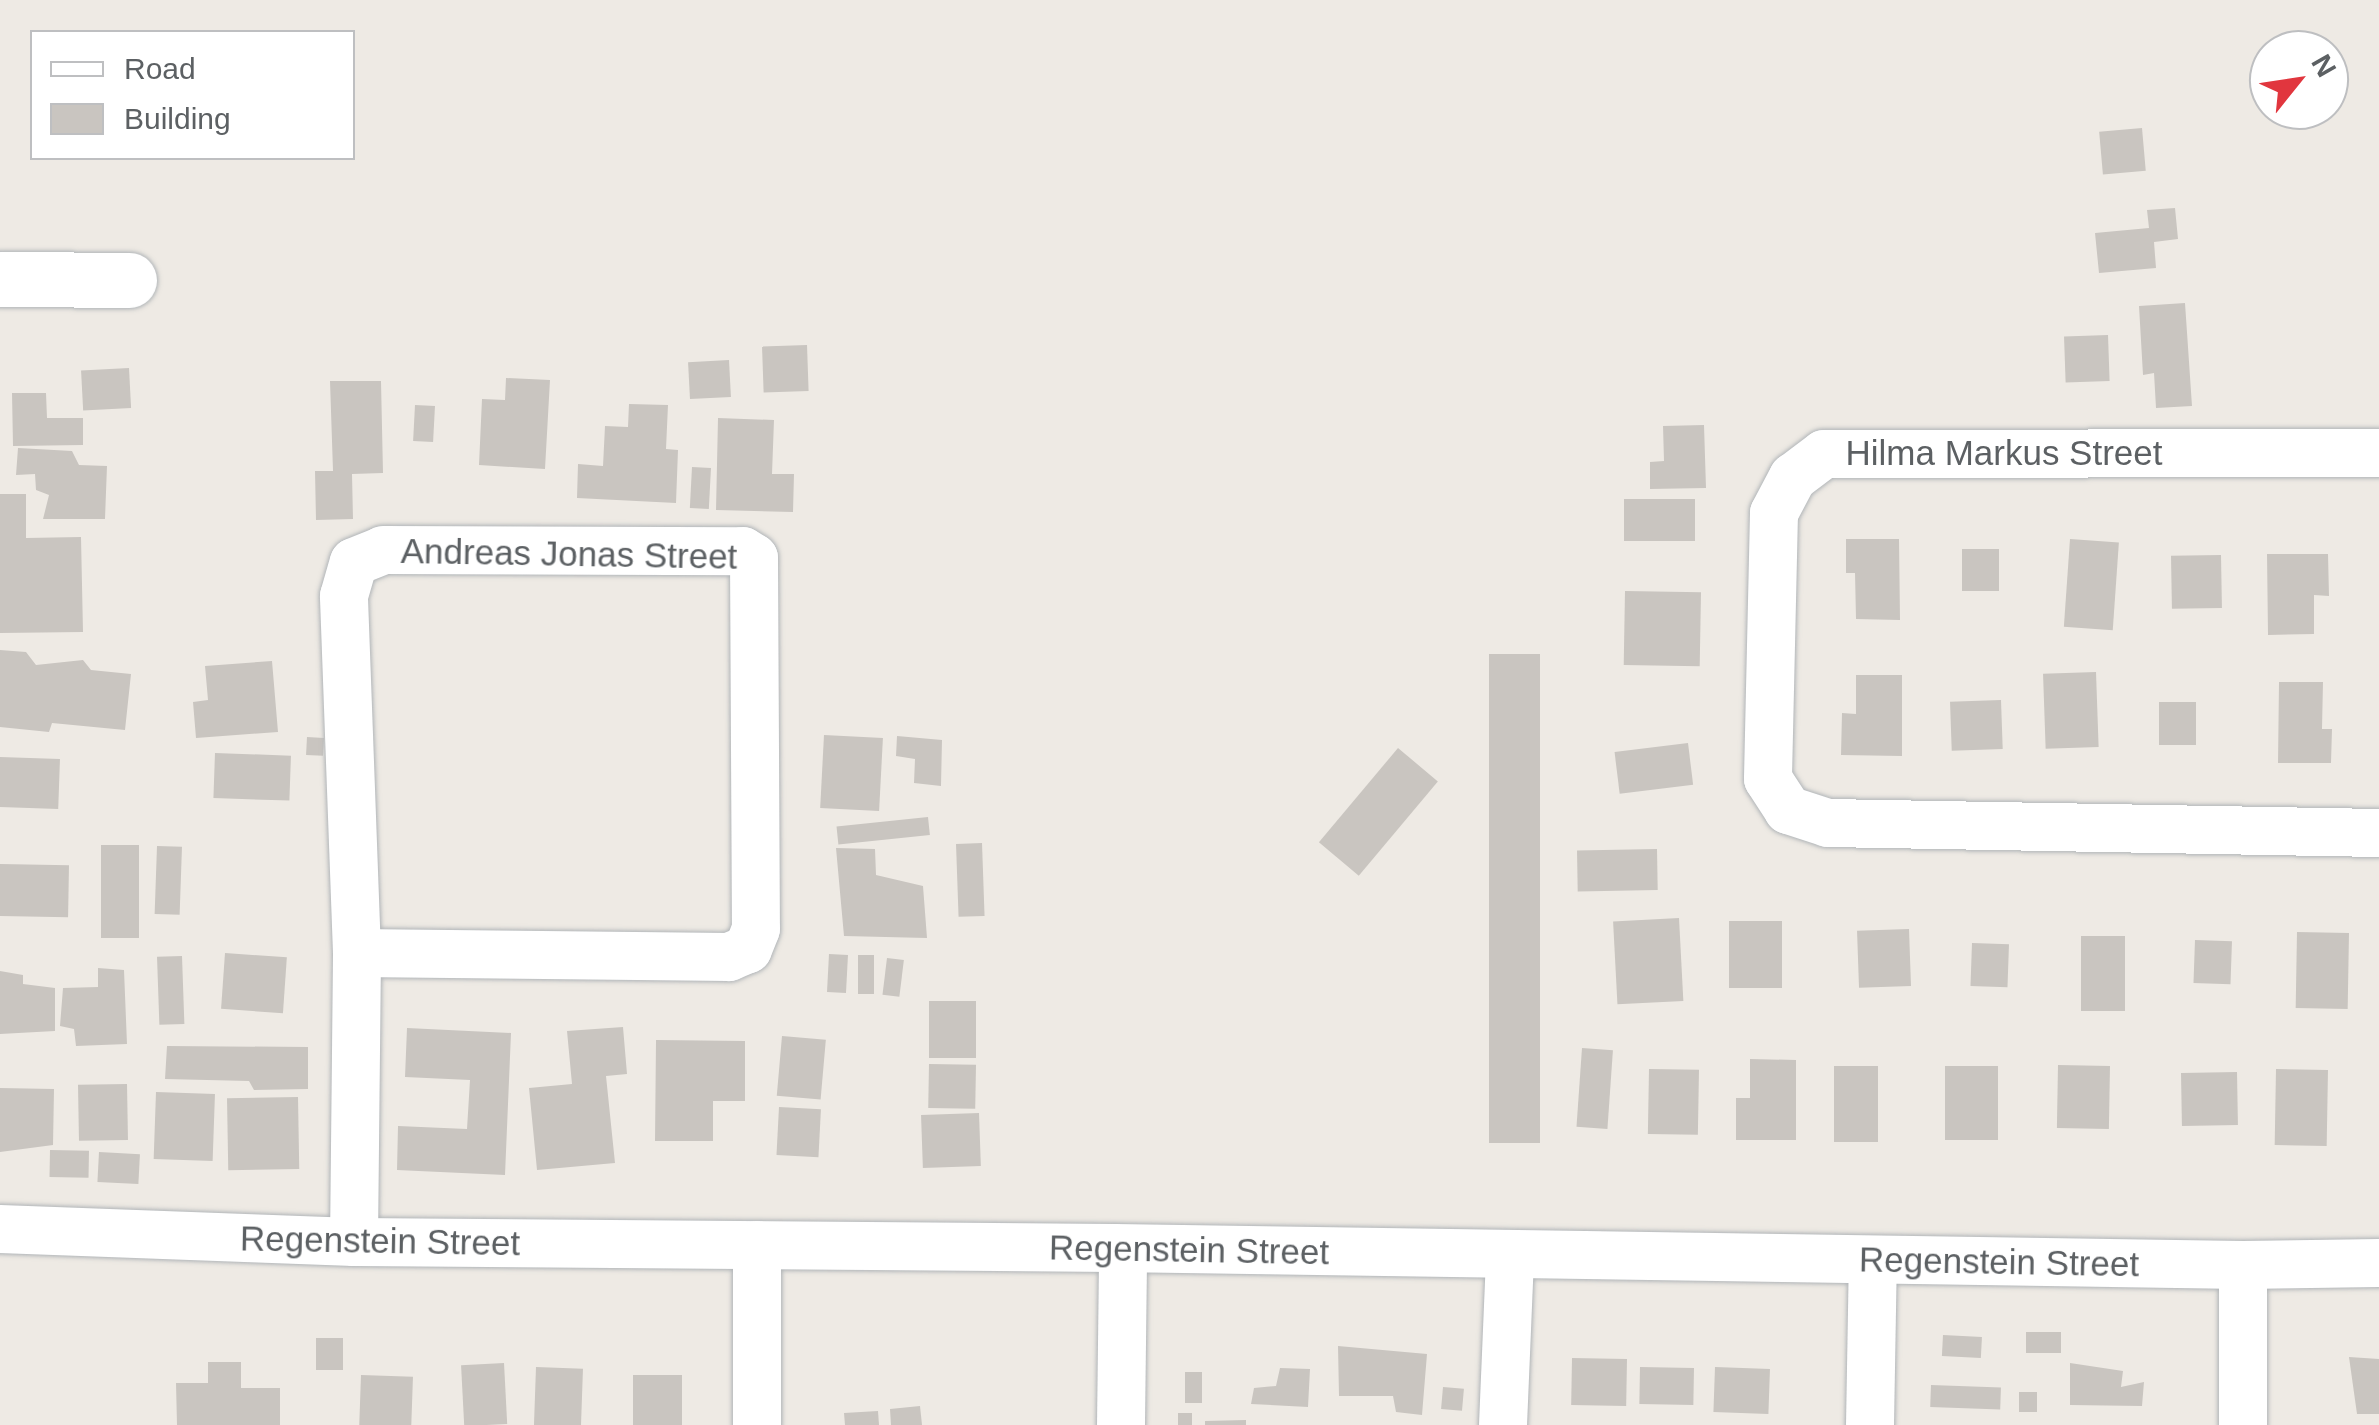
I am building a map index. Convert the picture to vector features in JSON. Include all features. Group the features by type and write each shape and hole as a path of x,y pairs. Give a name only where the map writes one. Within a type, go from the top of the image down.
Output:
{"street":[{"path":"0,279 129,280"},
{"name":"Hilma Markus Street","path":"2379,452 1824,454 1793,477 1774,513 1768,779 1788,810 1828,823 2379,833"},
{"name":"Andreas Jonas Street","path":"354,1242 357,953 344,596 354,562 383,550 743,551 754,558 756,930 748,948 729,957 357,953"},
{"name":"Regenstein Street","path":"0,1229 354,1242 2243,1266 2379,1263"},
{"path":"757,1245 757,1425"},
{"path":"1121,1425 1123,1250"},
{"path":"1504,1425 1510,1256"},
{"path":"1870,1425 1873,1260"},
{"path":"2243,1266 2243,1425"}],"building":[{"path":"2142,128 2146,171 2103,175 2099,132"},
{"path":"2175,208 2178,239 2154,242 2156,268 2099,273 2095,233 2149,228 2147,210"},
{"path":"2185,303 2192,406 2156,408 2154,373 2143,375 2139,306"},
{"path":"2108,335 2110,381 2066,383 2064,337"},
{"path":"807,345 809,391 764,393 762,347"},
{"path":"729,360 731,397 690,399 688,362"},
{"path":"129,368 131,408 83,410 81,371"},
{"path":"506,378 550,380 545,469 479,465 482,399 505,400"},
{"path":"330,381 381,381 383,473 352,474 353,519 316,520 315,471 333,471"},
{"path":"12,393 46,393 47,418 83,418 83,445 13,446"},
{"path":"629,404 668,405 666,449 678,450 676,503 577,498 578,464 603,466 605,426 628,427"},
{"path":"415,405 435,406 433,442 413,441"},
{"path":"718,418 774,420 772,474 794,474 793,512 716,510"},
{"path":"1704,425 1706,488 1650,489 1650,462 1664,461 1663,426"},
{"path":"18,448 72,451 79,465 107,466 105,519 43,519 49,495 36,490 35,474 16,475"},
{"path":"692,467 711,468 709,509 690,508"},
{"path":"0,494 26,494 26,538 81,537 83,632 0,633"},
{"path":"1624,499 1695,499 1695,541 1624,541"},
{"path":"1846,539 1899,539 1900,620 1856,619 1855,573 1846,573"},
{"path":"2070,539 2119,542 2113,630 2064,627"},
{"path":"1962,549 1999,549 1999,591 1962,591"},
{"path":"2267,554 2328,554 2329,596 2314,595 2314,634 2268,635"},
{"path":"2221,555 2222,608 2172,609 2171,556"},
{"path":"1625,591 1701,592 1700,666 1624,665"},
{"path":"0,650 26,652 36,665 83,660 91,670 131,674 125,730 52,723 49,732 0,727"},
{"path":"1489,654 1540,654 1540,1143 1489,1143"},
{"path":"272,661 278,732 196,738 193,702 208,700 205,666"},
{"path":"2096,672 2099,747 2046,749 2043,674"},
{"path":"1856,675 1902,675 1902,756 1841,755 1842,713 1856,714"},
{"path":"2279,682 2323,682 2322,729 2332,729 2331,763 2278,763"},
{"path":"2001,700 2003,749 1952,751 1950,702"},
{"path":"2159,702 2196,702 2196,745 2159,745"},
{"path":"824,735 883,738 879,811 820,808"},
{"path":"897,736 942,740 941,786 914,783 915,759 896,756"},
{"path":"307,737 324,738 323,756 306,755"},
{"path":"1688,743 1693,785 1620,794 1615,752"},
{"path":"1398,748 1438,781 1359,876 1319,842"},
{"path":"215,753 291,756 289,801 213,798"},
{"path":"0,757 60,759 58,809 0,807"},
{"path":"928,817 930,835 838,845 837,827"},
{"path":"982,843 985,916 959,917 956,844"},
{"path":"101,845 139,845 139,938 101,938"},
{"path":"157,846 182,847 180,915 155,914"},
{"path":"836,848 875,849 876,875 923,886 927,938 844,936"},
{"path":"1657,849 1658,890 1578,891 1577,850"},
{"path":"0,864 69,865 68,917 0,916"},
{"path":"1679,918 1683,1001 1617,1004 1613,921"},
{"path":"1729,921 1782,921 1782,988 1729,988"},
{"path":"1909,929 1911,986 1859,988 1857,931"},
{"path":"2297,932 2349,933 2348,1009 2296,1008"},
{"path":"2081,936 2125,936 2125,1011 2081,1011"},
{"path":"2195,940 2232,941 2230,984 2193,983"},
{"path":"1972,943 2009,944 2007,987 1970,986"},
{"path":"225,953 287,957 283,1013 221,1009"},
{"path":"829,954 848,955 846,993 827,992"},
{"path":"858,955 874,955 874,994 858,994"},
{"path":"182,956 184,1024 159,1025 157,957"},
{"path":"887,958 904,960 899,997 882,995"},
{"path":"98,968 124,970 127,1044 76,1046 74,1029 60,1026 63,988 98,987"},
{"path":"0,971 23,975 23,984 55,988 55,1031 0,1034"},
{"path":"929,1001 976,1001 976,1058 929,1058"},
{"path":"623,1027 627,1074 606,1076 615,1163 537,1170 529,1088 572,1084 567,1031"},
{"path":"407,1028 511,1033 505,1175 397,1170 398,1126 467,1129 470,1080 405,1077"},
{"path":"782,1036 826,1040 821,1100 777,1096"},
{"path":"656,1040 745,1041 745,1101 713,1101 713,1141 655,1141"},
{"path":"167,1046 308,1047 308,1089 254,1090 249,1081 165,1079"},
{"path":"1582,1048 1613,1050 1607,1129 1576,1127"},
{"path":"1750,1059 1796,1060 1796,1140 1736,1140 1736,1098 1750,1098"},
{"path":"929,1064 976,1065 975,1109 928,1108"},
{"path":"2058,1065 2110,1066 2109,1129 2057,1128"},
{"path":"1834,1066 1878,1066 1878,1142 1834,1142"},
{"path":"1945,1066 1998,1066 1998,1140 1945,1140"},
{"path":"1649,1069 1699,1070 1698,1135 1648,1134"},
{"path":"2276,1069 2328,1070 2327,1146 2275,1145"},
{"path":"2237,1072 2238,1125 2182,1126 2181,1073"},
{"path":"127,1084 128,1140 79,1141 78,1085"},
{"path":"0,1088 54,1089 53,1145 0,1152"},
{"path":"156,1092 215,1094 213,1161 154,1159"},
{"path":"298,1097 299,1169 228,1170 227,1098"},
{"path":"779,1107 821,1109 818,1157 776,1155"},
{"path":"979,1113 981,1166 923,1168 921,1115"},
{"path":"50,1150 89,1151 89,1178 50,1177"},
{"path":"99,1152 140,1154 138,1184 97,1182"},
{"path":"2026,1332 2061,1332 2061,1353 2026,1353"},
{"path":"1943,1335 1982,1337 1981,1358 1942,1356"},
{"path":"316,1338 343,1338 343,1370 316,1370"},
{"path":"1338,1346 1427,1354 1422,1415 1396,1412 1393,1396 1339,1396"},
{"path":"2349,1357 2379,1359 2379,1414 2357,1414"},
{"path":"1572,1358 1627,1359 1626,1406 1571,1405"},
{"path":"208,1362 241,1362 241,1388 280,1388 280,1425 177,1425 176,1383 208,1383"},
{"path":"504,1363 507,1424 464,1425 461,1365"},
{"path":"2070,1363 2123,1371 2121,1387 2144,1382 2142,1406 2070,1405"},
{"path":"536,1367 583,1369 581,1425 534,1425"},
{"path":"1640,1367 1694,1368 1693,1405 1639,1404"},
{"path":"1715,1367 1770,1369 1768,1414 1713,1412"},
{"path":"1280,1368 1310,1369 1308,1407 1251,1404 1254,1388 1276,1386"},
{"path":"1185,1372 1202,1372 1202,1403 1185,1403"},
{"path":"361,1375 413,1377 411,1425 359,1425"},
{"path":"633,1375 682,1375 682,1425 633,1425"},
{"path":"1931,1385 2001,1387 2000,1409 1930,1407"},
{"path":"1443,1387 1464,1389 1462,1411 1441,1409"},
{"path":"2019,1392 2037,1392 2037,1412 2019,1412"},
{"path":"920,1406 922,1425 891,1425 890,1409"},
{"path":"878,1411 879,1425 845,1425 844,1413"},
{"path":"1178,1413 1192,1413 1192,1425 1178,1425"},
{"path":"1246,1420 1246,1425 1205,1425 1205,1421"}]}
